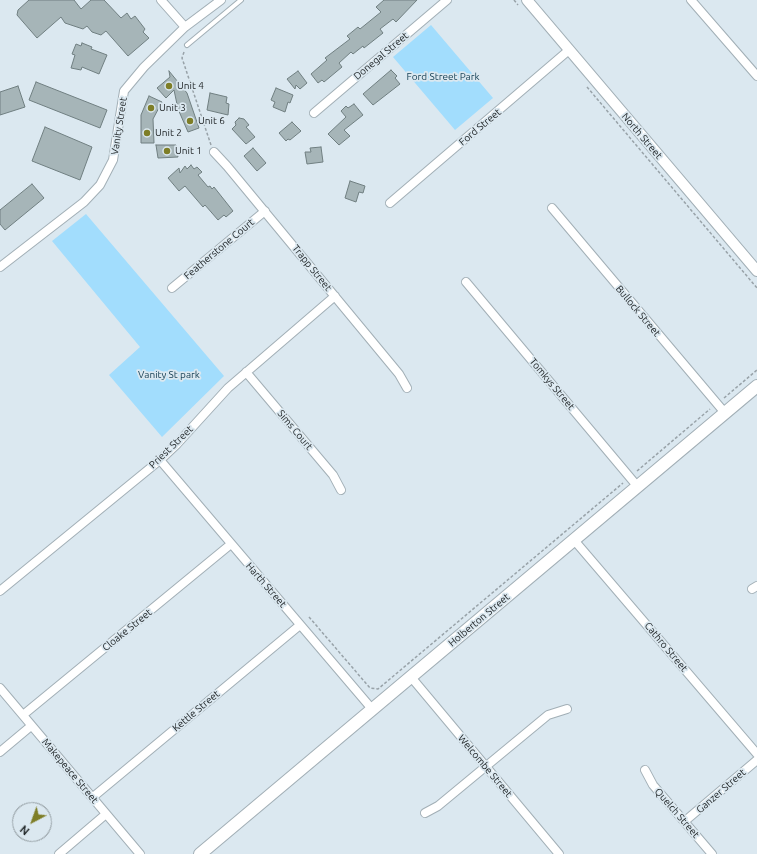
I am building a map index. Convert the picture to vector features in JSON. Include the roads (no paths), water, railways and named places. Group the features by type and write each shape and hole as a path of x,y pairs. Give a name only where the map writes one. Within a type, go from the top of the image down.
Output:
{"main road":[{"name":"Holberton Street","path":"200,854 638,487 721,408 757,386"}],"street":[{"path":"161,0 185,27"},
{"name":"Vanity Street","path":"0,266 84,202 100,185 113,160 124,91 144,66 185,27 221,0"},
{"name":"Donegal Street","path":"314,113 447,0"},
{"path":"691,0 757,76"},
{"name":"North Street","path":"523,3 569,50 757,271"},
{"name":"Ford Street","path":"390,203 569,50"},
{"name":"Trapp Street","path":"214,152 265,211 400,374 407,388"},
{"name":"Bullock Street","path":"552,208 721,408"},
{"name":"Featherstone Court","path":"172,288 265,211"},
{"name":"Tomkys Street","path":"466,282 638,487"},
{"name":"Priest Street","path":"0,592 160,460 177,444 228,388 335,296"},
{"name":"Sims Court","path":"246,372 333,475 341,490"},
{"name":"Harth Street","path":"160,460 372,709"},
{"name":"Cathro Street","path":"574,540 757,754"},
{"name":"Cloake Street","path":"23,716 231,544"},
{"name":"Kettle Street","path":"93,797 300,624"},
{"name":"Welcombe Street","path":"411,677 559,854"},
{"name":"Makepeace Street","path":"0,688 140,854"},
{"path":"424,813 438,806 548,715 567,709"},
{"path":"0,752 31,726"},
{"name":"Ganzer Street","path":"685,821 757,760"},
{"name":"Quelch Street","path":"646,770 653,785 712,854"},
{"path":"59,854 106,814"}],"lane":[{"path":"187,45 241,0"}],"place":[{"name":"Unit 4","path":"169,86"},
{"name":"Unit 3","path":"151,108"},
{"name":"Unit 6","path":"190,121"},
{"name":"Unit 2","path":"147,133"},
{"name":"Unit 1","path":"167,151"}],"park label":[{"name":"Ford Street Park","path":"443,77"},
{"name":"Vanity St park","path":"169,375"}]}
